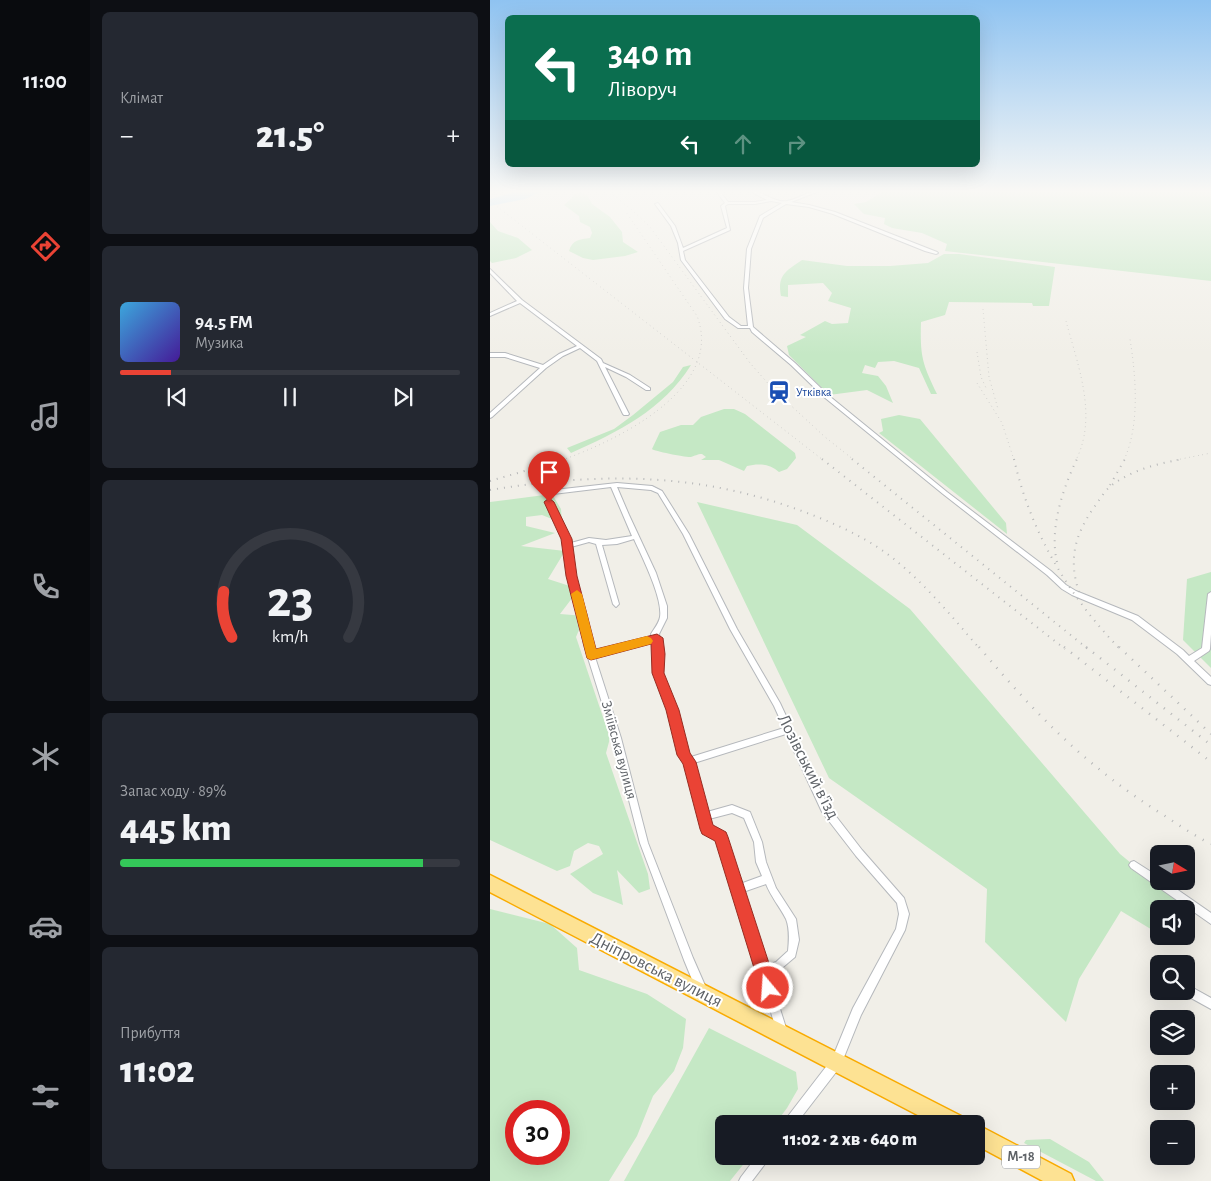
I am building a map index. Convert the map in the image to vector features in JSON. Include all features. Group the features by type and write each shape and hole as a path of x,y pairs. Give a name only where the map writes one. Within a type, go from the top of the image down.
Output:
{"highway":[{"name":"Дніпровська вулиця","path":"490,883 938,1115"},
{"name":"М-18","path":"985,1139 1064,1181"}],"street":[{"path":"680,245 683,260 727,318 740,328 752,327"},
{"path":"682,250 693,245"},
{"path":"750,245 746,288 752,327 794,364 826,396 945,494 1050,574 1064,587 1136,618 1189,660 1211,682"},
{"path":"914,245 936,253"},
{"path":"490,270 520,301 545,317 603,364 628,376 648,389"},
{"path":"490,315 520,301"},
{"path":"490,416 544,366 580,346"},
{"path":"490,355 505,355 544,366"},
{"path":"603,364 626,414"},
{"path":"545,492 614,486 656,584 664,608 665,616 655,634 659,654 658,673 672,710 684,755 689,762 707,829 721,837 783,1036"},
{"name":"Лозівський в'їзд","path":"614,486 652,488 660,492 686,534 734,629 755,664 825,809 859,853 901,901 904,914 900,930 857,1012 836,1063 796,1115"},
{"name":"Зміївська вулиця","path":"549,502 568,546 572,576 591,655 617,738 644,844 704,995"},
{"path":"568,546 589,540 599,544 635,537"},
{"path":"599,544 616,604"},
{"path":"1189,660 1206,649 1211,594"},
{"path":"591,655 657,638"},
{"path":"689,762 788,730"},
{"path":"704,818 732,809 747,815 768,879 791,919 794,940 792,954 779,964 763,972"},
{"path":"1134,865 1211,919"},
{"path":"737,889 768,879"},
{"path":"1195,994 1211,1004"},
{"path":"745,1181 757,1165"}],"green space":[{"path":"490,245 526,245 532,250 516,258 492,263 490,261"},
{"path":"572,245 628,245 638,252 625,256 593,260 583,258 569,251"},
{"path":"947,245 1211,245 1211,281 945,251"},
{"path":"944,254 959,254 1055,267 1049,306 1033,306 1032,303 949,302 945,315 921,322 923,359 937,394 931,394 919,368 894,361 878,362 875,368 865,365 862,373 878,376 886,386 893,403 867,390 829,395 789,355 787,346 806,337 800,335 825,321 832,324 848,323 851,308 828,301 832,293 823,283 788,285 788,297 781,296 780,283 784,274 791,267 802,260 847,266 890,266 928,263"},
{"path":"691,365 667,395 638,418 606,437 571,453 567,448 614,429 673,382 683,367"},
{"path":"724,409 734,409 745,414 795,453 796,458 787,469 779,472 772,467 760,464 747,466 744,471 719,460 701,460 706,457 702,454 689,457 652,449 660,432 681,425 693,425 701,417"},
{"path":"899,415 920,419 1006,523 1007,534 879,433 883,431 881,419"},
{"path":"552,494 561,509 562,523 542,515 526,517 526,526 555,533 521,546 565,551 548,579 579,589 560,614 585,616 576,637 610,738 606,753 648,874 650,889 639,893 617,870 623,905 593,893 570,874 603,854 599,846 588,843 574,851 570,866 557,871 490,840 490,502"},
{"path":"697,502 797,525 910,609 1120,854 1150,879 1150,890 1164,890 1176,900 1150,900 1150,929 1121,911 1079,979 1066,1022 985,942 987,889 829,778"},
{"path":"1211,572 1211,668 1183,640 1187,579"},
{"path":"490,909 550,924 577,948 579,970 647,994 686,1019 683,1048 674,1071 653,1096 637,1136 609,1181 490,1181"},
{"path":"709,1028 796,1072 798,1089 782,1115 715,1115 715,1165 743,1165 730,1181 624,1181"},
{"path":"1050,1139 1089,1162 1104,1181 1096,1181 1024,1143 1026,1140"}],"railway":[{"path":"547,245 696,361"},
{"path":"649,245 697,316 701,342 696,361"},
{"path":"663,245 750,363 772,388 825,437 854,460"},
{"path":"983,309 989,377 998,409"},
{"path":"1066,321 1080,373 1086,409 1082,443 1076,460"},
{"path":"1124,460 1133,432 1135,416 1134,369 1130,339"},
{"path":"977,352 981,377 987,390"},
{"path":"562,460 610,440 660,408 681,389 695,367 696,361"},
{"path":"696,361 823,460"},
{"path":"977,383 1002,423 1014,460"},
{"path":"1176,460 1211,453"},
{"path":"490,481 566,459"},
{"path":"822,459 1065,649"},
{"path":"852,459 1088,649"},
{"path":"1014,459 1030,512 1054,562 1084,608 1120,649"},
{"path":"1057,562 1055,549 1056,523 1062,496 1077,459"},
{"path":"1110,485 1125,459"},
{"path":"1079,592 1074,569 1075,547 1088,516 1105,492 1109,487 1137,471 1184,459"},
{"path":"490,490 571,480 650,479 689,483 767,500 829,522 880,549 926,588 980,649"},
{"path":"979,647 1043,718 1088,760 1137,798 1211,844"},
{"path":"1064,647 1211,762"},
{"path":"1086,647 1211,745"},
{"path":"1119,647 1211,734"}],"slow traffic":[{"path":"577,594 591,655 647,641"}],"place":[{"name":"Уткiвка","path":"779,392"}],"route":[{"path":"549,502 566,539 572,576 591,655 657,638 659,654 658,673 672,710 684,755 689,762 707,829 721,837 768,988"}]}
